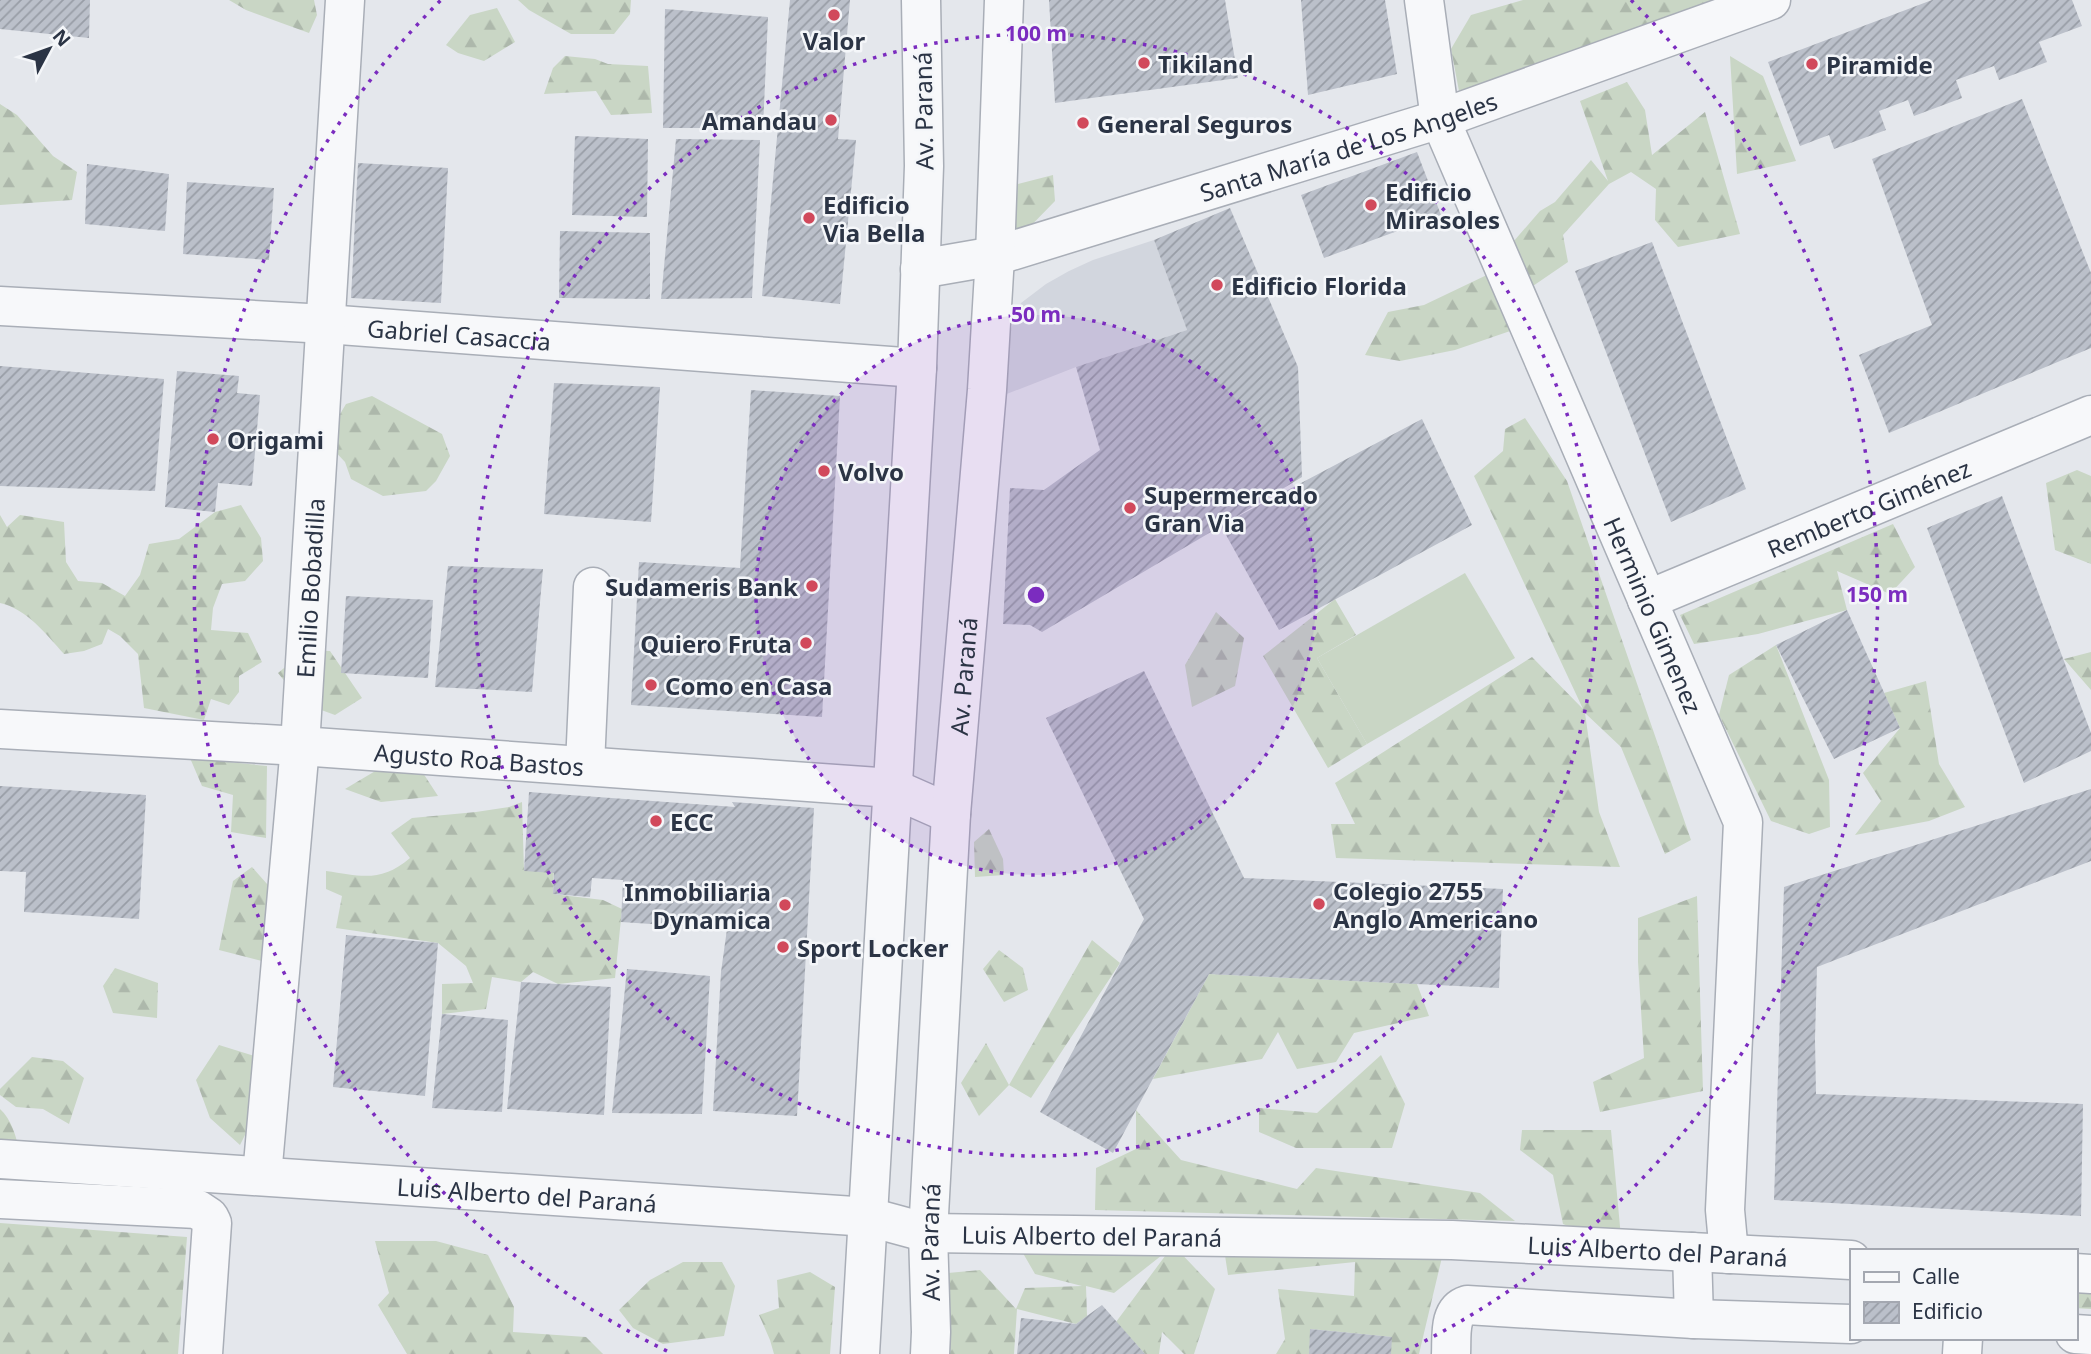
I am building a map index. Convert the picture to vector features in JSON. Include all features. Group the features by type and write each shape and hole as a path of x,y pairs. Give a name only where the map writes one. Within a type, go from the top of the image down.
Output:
{"street":[{"name":"Emilio Bobadilla","path":"262,1176 300,746 345,0"},
{"name":"Av. Paraná","path":"860,1354 917,368 924,166 921,0"},
{"name":"Av. Paraná","path":"930,1354 932,1332 928,1233 951,814 986,404 995,256 1004,0"},
{"name":"Herminio Gimenez","path":"1424,0 1440,119 1743,822 1725,1210 1694,1319"},
{"name":"Santa María de Los Angeles","path":"920,269 995,256 1440,119 1771,0"},
{"name":"Gabriel Casaccia","path":"0,306 326,324 917,368"},
{"name":"Remberto Giménez","path":"1647,600 2091,415"},
{"path":"585,765 593,587"},
{"name":"Agusto Roa Bastos","path":"0,729 300,746 892,788 951,814"},
{"name":"Luis Alberto del Paraná","path":"0,1159 869,1217 928,1233 1452,1240 1850,1260"},
{"path":"0,1199 197,1209 209,1217 212,1223 203,1354"},
{"path":"1451,1354 1454,1314 1467,1305 1694,1319 1850,1324"}],"shaded area":[{"path":"1154,240 1187,330 1076,367 999,397 1009,334 1021,303 1069,271 1093,260"}],"green space":[{"path":"229,0 314,0 317,15 309,33 246,10"},
{"path":"518,0 631,0 630,14 614,34 571,34 529,10"},
{"path":"1523,0 1726,0 1459,91 1451,49 1471,15"},
{"path":"497,8 515,42 484,61 458,53 446,45 470,15"},
{"path":"565,56 595,59 608,64 648,66 652,113 611,115 596,91 544,94 553,68"},
{"path":"1730,56 1763,76 1796,161 1737,174"},
{"path":"1627,82 1645,110 1652,155 1705,112 1740,234 1678,247 1655,220 1656,189 1631,172 1609,184 1563,235 1568,262 1530,288 1507,249 1540,211 1555,202 1591,160 1608,181 1580,101"},
{"path":"0,104 17,115 53,156 77,172 72,200 0,205"},
{"path":"1053,175 1055,201 1018,239 1003,188"},
{"path":"1491,273 1516,329 1455,350 1400,361 1365,355 1388,312 1424,305"},
{"path":"372,396 442,434 450,456 436,481 426,491 383,496 351,479 345,462 330,446 334,424 346,404"},
{"path":"1525,418 1567,481 1691,840 1665,854 1621,747 1585,713 1599,812 1620,867 1336,858 1331,824 1355,824 1335,783 1532,657 1583,709 1474,476 1503,451 1505,429"},
{"path":"2077,470 2091,476 2091,564 2055,550 2046,483"},
{"path":"241,505 261,538 263,561 245,581 222,584 213,608 211,630 248,633 262,662 239,676 239,692 229,705 211,699 204,720 144,708 138,654 120,636 108,629 102,644 84,651 64,654 27,617 0,603 0,515 7,527 20,515 64,522 66,562 78,581 102,583 125,596 140,575 149,544 179,539 215,512"},
{"path":"1893,524 1915,567 1890,594 1837,571 1847,610 1758,634 1694,644 1680,615"},
{"path":"1465,573 1515,658 1367,744 1317,658"},
{"path":"1335,599 1356,635 1317,658 1367,744 1328,768 1263,656"},
{"path":"1216,612 1244,638 1235,686 1192,707 1185,665"},
{"path":"1776,645 1829,780 1830,827 1809,834 1771,821 1719,715 1729,675"},
{"path":"306,650 330,651 362,698 335,715 302,703 278,673"},
{"path":"2091,652 2091,690 2064,659"},
{"path":"1926,681 1939,764 1965,807 1929,821 1855,835 1881,801 1863,773 1900,728 1884,693"},
{"path":"190,758 267,766 266,838 231,832 233,795 202,786"},
{"path":"377,770 423,773 438,796 381,802 345,789"},
{"path":"522,802 524,871 554,864 553,894 603,900 622,909 615,978 558,984 533,972 521,982 492,977 486,1009 442,1014 442,984 473,983 466,966 438,943 336,928 342,896 326,889 326,871 370,876 400,866 410,858 391,833 412,818 476,812 509,807"},
{"path":"989,829 1003,859 1004,875 975,877 974,842"},
{"path":"252,867 275,893 262,961 219,950 233,881"},
{"path":"1697,896 1703,1091 1600,1112 1593,1082 1644,1058 1638,918"},
{"path":"1092,940 1120,963 1031,1098 1009,1085"},
{"path":"999,950 1023,968 1028,990 1004,1002 983,969"},
{"path":"115,968 158,983 157,1018 113,1013 103,986"},
{"path":"1209,974 1417,984 1429,1016 1354,1033 1336,1062 1297,1069 1278,1032 1262,1059 1153,1079"},
{"path":"986,1043 1009,1085 979,1116 961,1083"},
{"path":"219,1045 261,1058 261,1103 240,1145 210,1118 196,1080"},
{"path":"1381,1055 1405,1104 1392,1148 1296,1148 1259,1132 1259,1108 1317,1113"},
{"path":"32,1057 63,1061 84,1078 69,1124 43,1109 16,1107 0,1095 0,1089"},
{"path":"0,1109 13,1129 19,1152 0,1152"},
{"path":"1136,1110 1181,1160 1297,1189 1316,1168 1480,1193 1515,1221 1095,1210 1096,1168 1136,1149"},
{"path":"1522,1130 1611,1130 1622,1248 1563,1224 1553,1175 1520,1150"},
{"path":"0,1223 187,1237 178,1354 0,1354"},
{"path":"1012,1234 1173,1245 1215,1289 1194,1354 1184,1354 1162,1332 1159,1354 1145,1354 1116,1322 1171,1248 1114,1293 1086,1286 1087,1316 1076,1324 1017,1309 1014,1354 947,1354 948,1273 980,1270 1016,1309 1025,1288 1082,1286 1035,1274"},
{"path":"375,1241 436,1241 488,1255 514,1307 513,1332 586,1337 603,1354 407,1354 378,1305 389,1293"},
{"path":"1224,1249 1443,1253 1419,1354 1391,1354 1391,1337 1311,1329 1309,1354 1276,1354 1285,1339 1278,1289 1354,1296 1355,1262 1228,1275"},
{"path":"683,1262 722,1262 735,1286 724,1336 663,1344 633,1328 619,1310 650,1280"},
{"path":"810,1272 835,1287 830,1354 774,1354 759,1315 779,1308 777,1280"},
{"path":"2077,1283 2091,1284 2091,1309 2077,1308"}],"building":[{"path":"0,0 90,0 89,38 0,29"},
{"name":"Edificio Via Bella","path":"790,0 850,0 838,139 856,140 840,304 762,296"},
{"name":"Tikiland","path":"1049,0 1225,0 1238,78 1055,103"},
{"path":"1301,0 1385,0 1397,74 1308,95"},
{"path":"1932,0 2072,0 2082,26 2039,42 2047,62 1999,80 1994,66 1956,80 1962,98 1914,116 1908,100 1879,111 1886,130 1834,149 1829,135 1800,146 1768,62"},
{"path":"665,9 768,17 763,128 663,128"},
{"path":"2022,99 2091,273 2091,348 1889,433 1859,355 1932,325 1872,159"},
{"path":"575,136 648,139 647,217 572,215"},
{"path":"676,139 760,140 752,298 661,299"},
{"name":"Edificio Mirasoles","path":"1417,152 1441,215 1324,258 1301,195"},
{"path":"358,163 448,168 441,303 351,298"},
{"path":"87,164 169,174 165,231 85,224"},
{"path":"187,182 274,188 269,260 183,254"},
{"path":"1230,208 1298,367 1302,477 1231,520 1422,419 1472,525 1279,630 1221,526 1042,632 1030,625 1003,624 1010,488 1044,490 1100,450 1076,367 1187,330 1154,240"},
{"path":"560,231 650,233 650,299 559,298"},
{"path":"1652,242 1746,489 1671,522 1575,271"},
{"path":"0,366 164,379 155,491 0,486"},
{"name":"Origami","path":"177,371 239,376 237,393 260,395 252,486 218,483 215,512 165,507"},
{"path":"554,383 660,387 651,522 544,514"},
{"path":"751,390 840,396 822,717 631,705 639,562 740,568"},
{"path":"2002,496 2091,733 2091,751 2024,783 1927,528"},
{"path":"448,566 543,569 532,692 435,687"},
{"path":"346,596 433,600 428,678 341,673"},
{"path":"1847,610 1900,728 1834,759 1776,645"},
{"name":"Colegio 2755 Anglo Americano","path":"1144,671 1244,878 1503,889 1499,988 1209,974 1113,1153 1040,1112 1144,919 1046,718"},
{"path":"0,786 146,795 139,919 24,912 26,872 0,871"},
{"path":"2091,789 2091,861 1817,967 1815,1039 1816,1094 2083,1104 2081,1216 1774,1200 1784,887"},
{"path":"529,792 735,807 732,802 814,808 797,1116 713,1111 721,972 727,929 621,922 623,880 592,878 590,897 553,894 554,873 524,871"},
{"path":"346,935 438,943 425,1096 333,1087"},
{"path":"627,969 710,976 702,1114 612,1113"},
{"path":"521,982 611,987 604,1115 507,1109"},
{"path":"442,1014 508,1020 502,1112 432,1108"},
{"path":"1102,1305 1145,1354 1017,1354 1021,1318 1076,1324"},
{"path":"1310,1329 1392,1337 1391,1354 1309,1354"}],"place":[{"name":"Valor","path":"834,15"},
{"name":"Tikiland","path":"1144,63"},
{"name":"Piramide","path":"1812,64"},
{"name":"Amandau","path":"831,120"},
{"name":"General Seguros","path":"1083,123"},
{"name":"Edificio Mirasoles","path":"1371,205"},
{"name":"Edificio Via Bella","path":"809,218"},
{"name":"Edificio Florida","path":"1217,285"},
{"name":"Origami","path":"213,439"},
{"name":"Volvo","path":"824,471"},
{"name":"Supermercado Gran Via","path":"1130,508"},
{"name":"Sudameris Bank","path":"812,586"},
{"name":"Quiero Fruta","path":"806,643"},
{"name":"Como en Casa","path":"651,685"},
{"name":"ECC","path":"656,821"},
{"name":"Colegio 2755 Anglo Americano","path":"1319,904"},
{"name":"Inmobiliaria Dynamica","path":"785,905"},
{"name":"Sport Locker","path":"783,947"}]}
